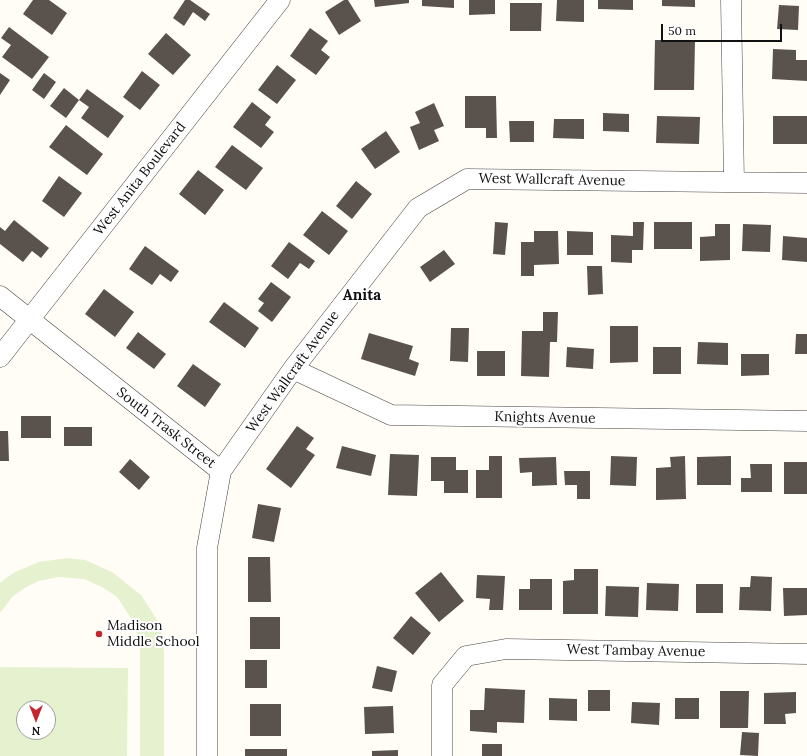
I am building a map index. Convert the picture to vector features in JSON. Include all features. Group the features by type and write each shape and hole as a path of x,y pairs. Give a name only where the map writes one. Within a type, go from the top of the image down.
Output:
{"street":[{"name":"West Anita Boulevard","path":"0,357 280,0"},
{"path":"731,0 734,182"},
{"name":"West Wallcraft Avenue","path":"221,471 293,369 418,208 467,180 807,183"},
{"name":"South Trask Street","path":"0,296 221,471 207,548 207,756"},
{"name":"Knights Avenue","path":"293,369 392,415 807,421"},
{"name":"West Tambay Avenue","path":"442,756 442,685 466,656 506,649 807,654"}],"green space":[{"path":"67,558 85,560 112,572 141,595 156,618 161,630 164,652 164,756 140,756 140,644 133,621 117,597 102,587 84,579 58,577 39,581 28,586 13,596 0,613 0,583 6,578 15,572 39,562"},
{"path":"0,667 128,668 127,756 0,756"}],"building":[{"path":"33,0 49,0 67,13 52,35 23,14"},
{"path":"185,0 190,0 210,14 205,21 193,12 184,26 173,18"},
{"path":"344,0 348,0 361,21 339,35 325,12"},
{"path":"374,0 409,0 409,3 375,7"},
{"path":"422,0 454,0 454,8 422,6"},
{"path":"469,0 495,0 495,14 469,15"},
{"path":"557,0 584,0 584,22 556,21"},
{"path":"598,0 633,0 633,10 598,9"},
{"path":"662,0 695,0 695,7 662,6"},
{"path":"510,3 542,3 541,31 510,31"},
{"path":"779,5 799,6 798,30 777,29"},
{"path":"9,27 49,57 32,79 2,57 11,45 1,38"},
{"path":"310,28 328,41 321,50 330,57 316,75 290,56"},
{"path":"166,33 191,55 173,75 148,54"},
{"path":"655,40 695,40 694,90 654,90"},
{"path":"773,49 796,50 796,60 807,60 807,81 772,79"},
{"path":"277,65 296,80 277,104 258,90"},
{"path":"142,71 160,85 140,110 123,97"},
{"path":"0,73 10,80 0,95"},
{"path":"44,73 56,82 44,99 32,90"},
{"path":"64,88 79,100 66,118 50,106"},
{"path":"87,89 124,116 108,138 81,118 89,107 79,100"},
{"path":"465,96 496,96 497,138 486,138 486,128 465,128"},
{"path":"252,102 271,117 265,125 274,132 261,148 233,127"},
{"path":"434,103 444,126 434,130 439,141 419,150 410,127 420,123 415,112"},
{"path":"603,113 629,114 629,132 603,131"},
{"path":"657,116 700,117 699,144 656,143"},
{"path":"773,116 807,116 807,144 773,144"},
{"path":"554,119 584,119 584,139 553,138"},
{"path":"509,121 534,121 534,142 510,142"},
{"path":"66,125 103,154 87,175 49,147"},
{"path":"386,131 400,152 375,169 361,149"},
{"path":"232,145 263,168 246,190 215,167"},
{"path":"198,170 224,190 205,215 179,194"},
{"path":"59,176 82,193 64,217 42,201"},
{"path":"356,181 372,194 352,219 336,206"},
{"path":"322,211 348,231 329,255 303,235"},
{"path":"14,220 49,248 41,258 32,251 23,262 0,244 0,227 5,231"},
{"path":"495,222 508,223 505,255 493,254"},
{"path":"633,222 644,222 643,250 632,250 632,263 611,262 611,235 633,236"},
{"path":"654,222 692,222 692,249 654,249"},
{"path":"715,224 730,224 730,260 700,261 700,237 715,236"},
{"path":"743,224 771,225 770,252 742,251"},
{"path":"534,231 558,231 559,264 534,265 534,276 521,276 521,242 534,242"},
{"path":"567,231 593,232 593,255 567,255"},
{"path":"783,236 807,238 807,262 782,260"},
{"path":"289,242 315,261 309,269 300,263 288,279 271,266"},
{"path":"145,246 179,271 171,282 160,274 152,285 129,269"},
{"path":"444,250 455,264 430,282 420,267"},
{"path":"587,266 602,266 603,294 588,295"},
{"path":"271,282 291,297 272,322 258,311 264,303 258,299"},
{"path":"104,289 134,312 115,337 85,314"},
{"path":"224,302 259,328 245,348 209,322"},
{"path":"543,312 558,312 557,342 550,342 549,377 521,376 522,331 543,331"},
{"path":"610,326 638,326 638,362 610,363"},
{"path":"451,328 469,328 468,362 450,361"},
{"path":"138,332 166,354 154,369 126,348"},
{"path":"369,333 413,346 409,359 419,363 415,376 361,359"},
{"path":"796,334 807,334 807,354 795,354"},
{"path":"698,342 728,343 728,365 697,364"},
{"path":"567,347 594,349 593,369 566,367"},
{"path":"653,347 681,347 681,374 653,374"},
{"path":"477,351 505,351 505,376 477,376"},
{"path":"741,354 769,354 769,375 741,376"},
{"path":"193,364 221,384 205,407 177,386"},
{"path":"21,416 51,416 51,438 21,438"},
{"path":"297,426 314,438 306,449 315,455 291,488 266,469"},
{"path":"64,427 92,427 92,446 64,446"},
{"path":"0,431 8,431 9,461 0,461"},
{"path":"342,446 376,455 371,476 336,468"},
{"path":"390,454 419,455 417,496 388,495"},
{"path":"489,456 502,456 502,498 476,498 476,470 489,470"},
{"path":"611,456 637,457 636,486 610,485"},
{"path":"685,456 686,499 656,500 656,468 671,467 670,457"},
{"path":"731,456 731,485 697,485 697,457"},
{"path":"431,457 456,457 456,470 468,470 468,493 444,493 444,481 431,481"},
{"path":"556,457 557,485 532,486 532,472 520,473 519,458"},
{"path":"130,459 150,477 139,490 119,472"},
{"path":"784,462 807,462 807,494 784,494"},
{"path":"750,464 772,464 772,492 741,492 741,478 751,478"},
{"path":"564,471 590,471 590,499 577,499 577,485 565,485"},
{"path":"258,504 281,508 274,542 252,538"},
{"path":"248,557 270,557 271,602 248,602"},
{"path":"574,569 598,569 598,614 563,614 563,581 574,580"},
{"path":"441,572 464,601 439,622 415,593"},
{"path":"477,575 505,576 503,610 489,610 490,599 476,598"},
{"path":"751,576 772,577 771,611 739,610 740,587 750,587"},
{"path":"530,579 552,579 552,610 519,610 519,589 530,589"},
{"path":"647,583 679,584 678,611 646,610"},
{"path":"696,584 723,584 723,613 696,613"},
{"path":"606,586 639,587 638,617 605,616"},
{"path":"783,588 807,588 807,615 784,616"},
{"path":"411,616 431,633 413,655 393,638"},
{"path":"250,617 280,617 280,649 250,649"},
{"path":"245,660 267,660 267,688 245,688"},
{"path":"377,666 397,671 392,692 372,688"},
{"path":"485,688 525,690 524,723 497,722 497,733 470,731 470,710 484,710"},
{"path":"588,690 610,690 610,711 588,711"},
{"path":"720,691 749,691 748,728 720,728"},
{"path":"796,692 796,713 785,714 786,724 764,724 764,693"},
{"path":"549,698 577,699 577,721 549,720"},
{"path":"675,698 699,698 699,719 675,719"},
{"path":"632,702 660,703 659,725 631,723"},
{"path":"250,704 281,704 281,736 250,736"},
{"path":"393,706 394,733 365,734 364,707"},
{"path":"742,732 759,733 758,756 740,755"},
{"path":"482,744 502,744 502,756 482,756"},
{"path":"245,749 287,749 287,756 245,756"},
{"path":"398,750 398,756 372,756 372,751"}],"place":[{"name":"Madison Middle School","path":"99,634"}],"district":[{"name":"Anita","path":"362,296"}]}
